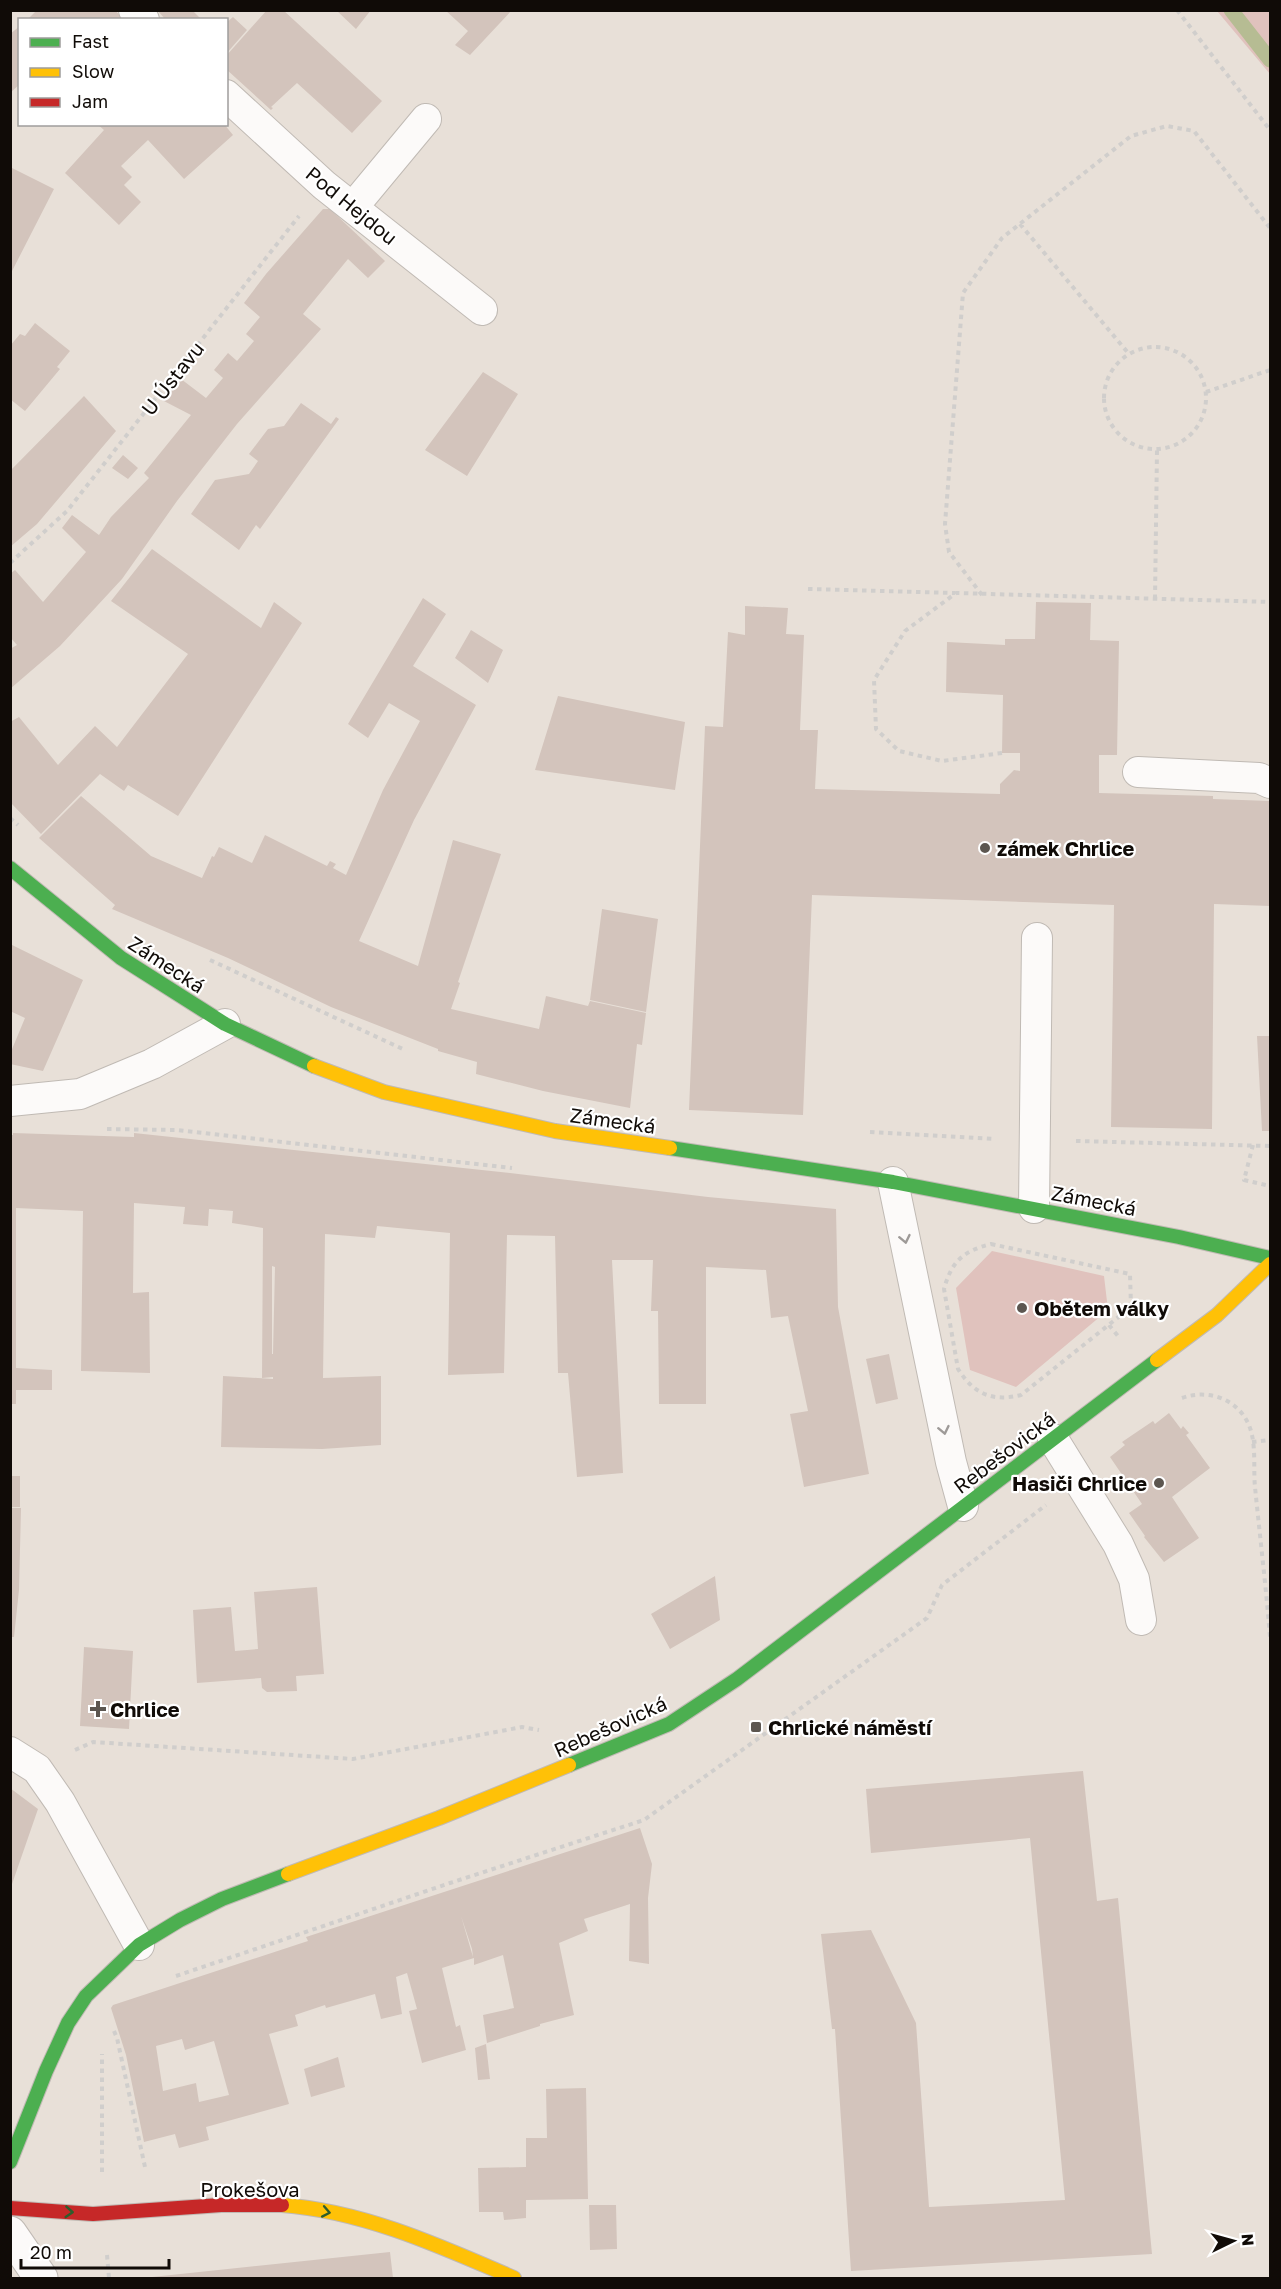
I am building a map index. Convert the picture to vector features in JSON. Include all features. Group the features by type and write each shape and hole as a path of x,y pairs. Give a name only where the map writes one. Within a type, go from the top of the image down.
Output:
{"street":[{"name":"Zámecká","path":"10,868 121,958 225,1024 300,1061 395,1095 555,1131 893,1182 1034,1208 1270,1258"},
{"name":"Rebešovická","path":"10,2162 46,2071 68,2023 86,1996 139,1945 180,1920 222,1899 439,1818 669,1724 738,1679 1217,1315 1270,1264"},
{"name":"Prokešova","path":"10,2208 104,2213 246,2205 297,2206 367,2221 417,2238 514,2278"},
{"path":"10,2234 41,2278"}],"lane":[{"name":"Pod Hejdou","path":"228,97 324,185 482,310"},
{"path":"353,207 426,119"},
{"path":"1138,772 1259,778 1270,783"},
{"path":"1034,1208 1037,938"},
{"path":"10,1101 80,1094 152,1064 225,1024"},
{"path":"893,1182 951,1462 963,1506"},
{"path":"1053,1439 1118,1544 1134,1579 1141,1620"},
{"path":"10,1752 37,1769 60,1802 139,1945"}],"path":[{"path":"1176,10 1270,130"},
{"path":"982,595 949,552 945,524 963,293 1002,238 1131,136 1167,126 1194,132 1270,228"},
{"name":"U Ústavu","path":"10,563 67,511 324,185"},
{"path":"1020,224 1129,354"},
{"path":"1161,347 1178,352 1192,362 1201,376 1206,392 1206,410 1199,425 1188,438 1173,447 1157,450 1140,447 1125,440 1113,428 1106,413 1104,396 1108,380 1117,365 1129,354 1145,348 1161,347"},
{"path":"1206,392 1270,369"},
{"path":"1155,599 1157,450"},
{"path":"808,590 1270,602"},
{"path":"956,593 905,632 874,680 876,729 899,751 942,761 1002,753"},
{"path":"10,818 19,826"},
{"path":"200,956 408,1052"},
{"path":"97,1129 177,1130 521,1169"},
{"path":"863,1132 1035,1140 1270,1146"},
{"path":"1253,1145 1244,1180 1270,1186"},
{"path":"991,1244 1130,1274 1131,1307 1021,1395 1004,1400 989,1396 976,1390 964,1379 958,1369 944,1288 947,1277 964,1253 991,1244"},
{"path":"1252,1442 1270,1440"},
{"path":"37,1769 93,1742 353,1759 522,1727 543,1731"},
{"path":"105,1977 104,2012 117,2038 141,2146"},
{"path":"102,2046 102,2192 110,2278"}],"shaded area":[{"path":"1217,11 1270,11 1270,74"},
{"path":"992,1251 1104,1276 1108,1310 1016,1387 970,1370 956,1288"}],"building":[{"path":"37,10 115,10 122,18 29,18"},
{"path":"157,10 192,10 200,18 164,18"},
{"path":"267,10 283,10 382,101 352,133 297,83 271,107 273,108 271,110 228,71 228,54"},
{"path":"336,10 371,10 356,29"},
{"path":"445,10 512,10 470,55 455,45 468,31"},
{"path":"233,17 247,30 228,52 228,21"},
{"path":"18,28 18,86 10,93 10,34"},
{"path":"99,126 226,126 233,135 184,179 148,140 121,166 132,177 124,185 141,202 119,225 65,173 104,130"},
{"path":"10,167 54,189 10,275"},
{"path":"323,209 330,209 385,261 368,278 348,259 303,314 321,329 237,424 177,501 122,579 60,646 10,689 10,649 17,645 10,637 10,574 15,570 43,602 86,552 62,528 72,515 99,535 111,517 149,478 144,473 191,415 162,400 181,379 206,398 223,378 214,370 228,353 237,361 254,341 246,334 260,317 244,303 266,274"},
{"path":"35,323 70,351 57,367 60,369 25,411 10,399 10,346 20,334 25,336"},
{"path":"483,372 518,394 467,476 425,450"},
{"path":"84,396 116,431 37,524 10,547 10,471"},
{"path":"301,403 331,424 336,417 339,419 260,529 256,525 239,550 191,514 215,480 249,474 258,461 249,454 268,429 284,426"},
{"path":"123,455 138,468 128,479 112,468"},
{"path":"152,549 261,628 274,602 302,623 178,816 128,785 124,791 100,774 41,834 10,802 10,722 19,717 58,765 95,726 117,747 188,654 111,601"},
{"path":"423,598 446,614 413,666 476,705 414,820 359,941 418,966 453,840 501,854 451,1009 539,1029 546,996 588,1006 590,1001 646,1013 642,1045 637,1044 630,1108 543,1091 476,1074 477,1062 438,1051 438,1049 331,1007 228,958 112,909 115,905 39,838 81,796 151,856 202,878 212,856 214,857 219,847 252,863 265,835 327,866 330,861 336,864 333,868 346,875 383,790 420,721 389,703 368,738 348,724"},
{"name":"zámek Chrlice","path":"1036,602 1091,603 1090,640 1119,641 1117,755 1099,755 1099,793 1213,796 1213,799 1270,801 1270,906 1214,904 1212,1129 1111,1127 1114,905 812,895 803,1115 689,1110 705,726 723,727 728,632 745,635 745,606 788,608 786,634 804,635 800,730 818,730 815,789 1000,794 1000,784 1014,770 1020,771 1020,753 1002,753 1003,695 946,692 947,642 1005,645 1005,639 1035,639"},
{"path":"471,630 503,650 488,683 455,658"},
{"path":"558,696 685,722 675,790 535,770"},
{"path":"602,909 658,919 646,1012 590,1000"},
{"path":"10,944 83,980 43,1071 10,1064 10,1054 25,1018 10,1011"},
{"path":"1257,1036 1270,1036 1270,1131 1262,1131"},
{"path":"13,1133 134,1137 134,1133 510,1173 708,1197 836,1209 838,1307 869,1474 804,1487 790,1414 808,1411 788,1316 771,1318 766,1270 706,1267 706,1404 659,1404 658,1311 651,1311 653,1260 612,1260 623,1473 577,1477 568,1373 558,1373 555,1236 507,1235 504,1373 448,1375 450,1233 377,1226 375,1238 325,1234 323,1378 381,1376 381,1445 322,1449 221,1447 223,1376 273,1379 273,1377 262,1378 263,1228 232,1223 233,1211 209,1209 208,1226 183,1224 185,1207 134,1203 133,1293 149,1292 150,1373 81,1371 83,1211 16,1208 16,1368 52,1370 52,1390 16,1390 16,1404 10,1404 10,1135","holes":["272,1266 275,1267 273,1354 272,1354"]},
{"path":"889,1354 898,1399 876,1404 866,1359"},
{"name":"Hasiči Chrlice","path":"1169,1413 1181,1429 1183,1426 1189,1433 1186,1435 1210,1468 1172,1497 1199,1538 1164,1562 1129,1513 1142,1504 1110,1457 1125,1445 1122,1442 1153,1421 1155,1424"},
{"path":"10,1476 20,1476 20,1507 10,1507"},
{"path":"10,1508 21,1508 19,1590 14,1637 10,1637"},
{"path":"715,1576 720,1620 670,1649 651,1614"},
{"path":"317,1587 324,1674 296,1676 297,1691 267,1692 262,1688 261,1678 197,1683 193,1610 231,1607 235,1651 258,1649 254,1592"},
{"path":"84,1647 133,1651 129,1729 80,1726"},
{"path":"1083,1771 1097,1901 1118,1898 1152,2254 851,2271 835,2029 832,2029 821,1934 871,1930 916,2023 929,2207 1065,2200 1030,1838 871,1853 866,1789"},
{"path":"10,1788 38,1809 11,1887 10,1887"},
{"path":"640,1828 652,1864 648,1898 649,1964 629,1961 630,1904 584,1919 588,1931 559,1943 574,2015 540,2024 540,2026 487,2043 483,2015 514,2008 503,1955 474,1965 474,1958 442,1968 456,2027 460,2025 466,2050 422,2063 409,2011 417,2009 407,1973 396,1977 402,2014 381,2019 375,1994 326,2008 325,2005 295,2015 298,2026 269,2034 289,2104 206,2127 209,2140 179,2148 175,2134 144,2142 126,2055 111,2008 113,2005 308,1941 306,1937","holes":["461,1916 472,1949 473,1957","182,2039 185,2050 214,2041 229,2095 199,2102 196,2083 163,2091 156,2046"]},
{"path":"486,2044 490,2079 478,2080 475,2048"},
{"path":"338,2057 345,2087 311,2097 304,2069"},
{"path":"586,2088 588,2199 526,2200 526,2218 504,2220 503,2212 479,2212 478,2168 526,2167 526,2138 547,2138 546,2089"},
{"path":"589,2205 616,2205 617,2249 590,2250"},
{"path":"390,2252 393,2278 152,2278 152,2277"}],"waterway":[{"path":"1231,10 1270,60"}],"traffic: fast":[{"path":"10,868 121,958 225,1024 314,1066"},
{"path":"670,1148 893,1182 1179,1237 1270,1258"},
{"path":"569,1765 669,1724 737,1679 1157,1360"},
{"path":"10,2162 46,2071 68,2023 86,1996 139,1945 180,1920 222,1899 288,1874"}],"traffic: slow":[{"path":"314,1066 384,1092 555,1131 670,1148"},
{"path":"1157,1360 1217,1315 1270,1264"},
{"path":"288,1874 439,1818 569,1765"},
{"path":"282,2205 342,2214 371,2222 429,2242 514,2278"}],"traffic: jam":[{"path":"10,2208 93,2214 221,2205 282,2205"}],"place":[{"name":"zámek Chrlice","path":"985,848"},
{"name":"Obětem války","path":"1022,1308"},
{"name":"Hasiči Chrlice","path":"1159,1483"},
{"name":"Chrlice","path":"98,1709"},
{"name":"Chrlické náměstí","path":"756,1727"}]}
